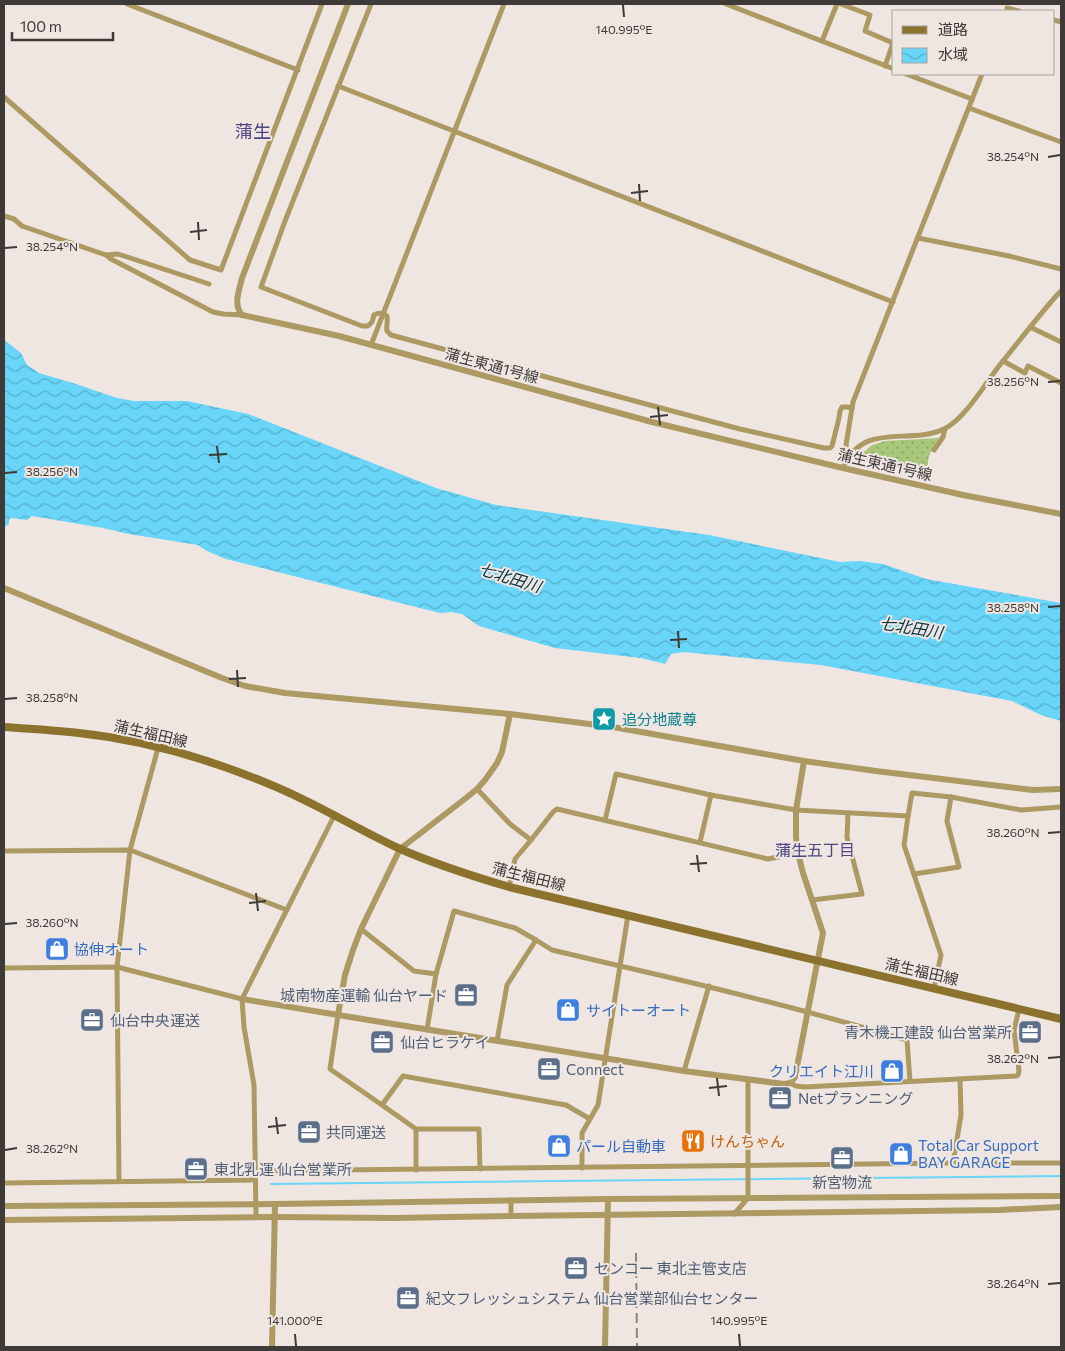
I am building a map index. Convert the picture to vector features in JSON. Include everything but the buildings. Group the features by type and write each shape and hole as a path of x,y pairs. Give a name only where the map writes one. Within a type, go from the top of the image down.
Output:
{"main road":[{"name":"蒲生福田線","path":"4,727 81,733 158,748 215,763 270,784 400,849 459,872 509,887 1061,1019"}],"street":[{"path":"127,4 298,70"},
{"path":"4,97 190,260 221,270 322,4"},
{"path":"242,316 237,300 242,278 348,4"},
{"path":"371,4 285,221 262,287 362,326 368,326 372,322 374,315 383,313 387,316 387,332 391,335 740,429 824,448 832,446 842,407 852,408"},
{"path":"371,345 504,4"},
{"path":"726,4 892,68"},
{"path":"822,41 837,4"},
{"path":"841,4 870,15 865,31 892,42"},
{"path":"885,66 892,48"},
{"path":"909,75 972,100"},
{"path":"848,457 846,445 854,402 982,75"},
{"path":"338,86 893,302"},
{"path":"969,108 1061,142"},
{"path":"4,216 14,219 22,226 106,255 213,312 242,316"},
{"path":"918,238 1009,256 1061,269"},
{"path":"106,255 118,254 209,284"},
{"path":"843,468 854,450 867,442 880,437 920,435 936,432 945,429 954,422 1061,291"},
{"name":"蒲生東通1号線","path":"242,316 339,336 652,422 843,468 1061,514"},
{"path":"1030,327 1061,342"},
{"path":"1003,361 1025,373 1028,366 1061,383"},
{"path":"934,450 943,437 945,429"},
{"path":"4,588 222,678 264,690 510,714 613,727 876,771 1018,788 1061,789"},
{"path":"480,1169 478,1129 416,1129 330,1069 345,975 362,929 400,849 477,788 491,771 502,752 510,714"},
{"path":"119,1182 117,967 130,850 158,748"},
{"path":"4,968 117,967 242,999 684,1071 748,1080 790,1083 795,1078 823,934 798,853 796,838 796,810 804,760"},
{"path":"605,820 616,774 711,795 796,810 908,816"},
{"path":"477,788 510,824 531,840"},
{"path":"934,988 941,955 904,845 912,793 951,797 1021,810 1061,807"},
{"path":"700,842 711,795"},
{"path":"914,874 959,867 948,822 951,797"},
{"path":"509,887 515,859 557,809 768,859 798,853"},
{"path":"812,900 862,894 847,837 848,813"},
{"path":"256,1217 254,1085 244,1027 242,999 334,816"},
{"path":"4,851 130,850 286,910"},
{"path":"428,1030 436,974 454,911 515,928 552,950 709,986 907,1040 910,1081"},
{"path":"582,1168 582,1133 598,1104 628,915"},
{"path":"362,929 414,971 436,974"},
{"path":"498,1040 507,985 536,940"},
{"path":"684,1071 709,986"},
{"path":"790,1083 805,1087 1014,1076 1018,1074 1014,1030 1019,1009"},
{"path":"382,1105 403,1076 566,1104 590,1118"},
{"path":"953,1163 961,1115 960,1079"},
{"path":"734,1214 748,1198 748,1080"},
{"path":"416,1129 416,1170"},
{"path":"255,1171 582,1168 749,1169 953,1163 1061,1163"},
{"path":"4,1183 255,1180"},
{"path":"4,1206 1061,1196"},
{"path":"605,1347 608,1199"},
{"path":"511,1200 511,1216"},
{"path":"272,1347 275,1204"},
{"path":"4,1220 734,1214 1061,1207"}],"green space":[{"path":"939,438 928,459 929,475 857,458 872,445 885,441"}],"water":[{"name":"七北田川","path":"4,340 21,353 27,365 39,373 117,398 134,401 187,401 248,414 436,488 496,505 709,535 840,562 860,561 883,564 926,579 1061,603 1061,721 1041,715 1012,701 821,665 683,652 671,654 665,664 641,658 555,648 479,626 462,614 440,613 226,559 198,545 32,516 27,520 11,518 9,524 4,527"}],"waterway":[{"path":"271,1184 1061,1176"}],"railway":[{"path":"636,1253 637,1347"}],"place":[{"name":"追分地蔵尊","path":"604,719"},
{"name":"協伸オート","path":"57,949"},
{"name":"城南物産運輸 仙台ヤード","path":"466,995"},
{"name":"サイトーオート","path":"568,1010"},
{"name":"仙台中央運送","path":"92,1020"},
{"name":"青木機工建設 仙台営業所","path":"1030,1032"},
{"name":"仙台ヒラケイ","path":"382,1042"},
{"name":"Connect","path":"549,1069"},
{"name":"クリエイト江川","path":"892,1071"},
{"name":"Netプランニング","path":"780,1098"},
{"name":"共同運送","path":"309,1132"},
{"name":"けんちゃん","path":"693,1141"},
{"name":"パール自動車","path":"559,1146"},
{"name":"Total Car Support BAY GARAGE","path":"901,1154"},
{"name":"新宮物流","path":"842,1158"},
{"name":"東北乳運 仙台営業所","path":"196,1169"},
{"name":"センコー 東北主管支店","path":"576,1268"},
{"name":"紀文フレッシュシステム 仙台営業部仙台センター","path":"408,1298"}],"district":[{"name":"蒲生","path":"253,131"},
{"name":"蒲生五丁目","path":"815,849"}]}
